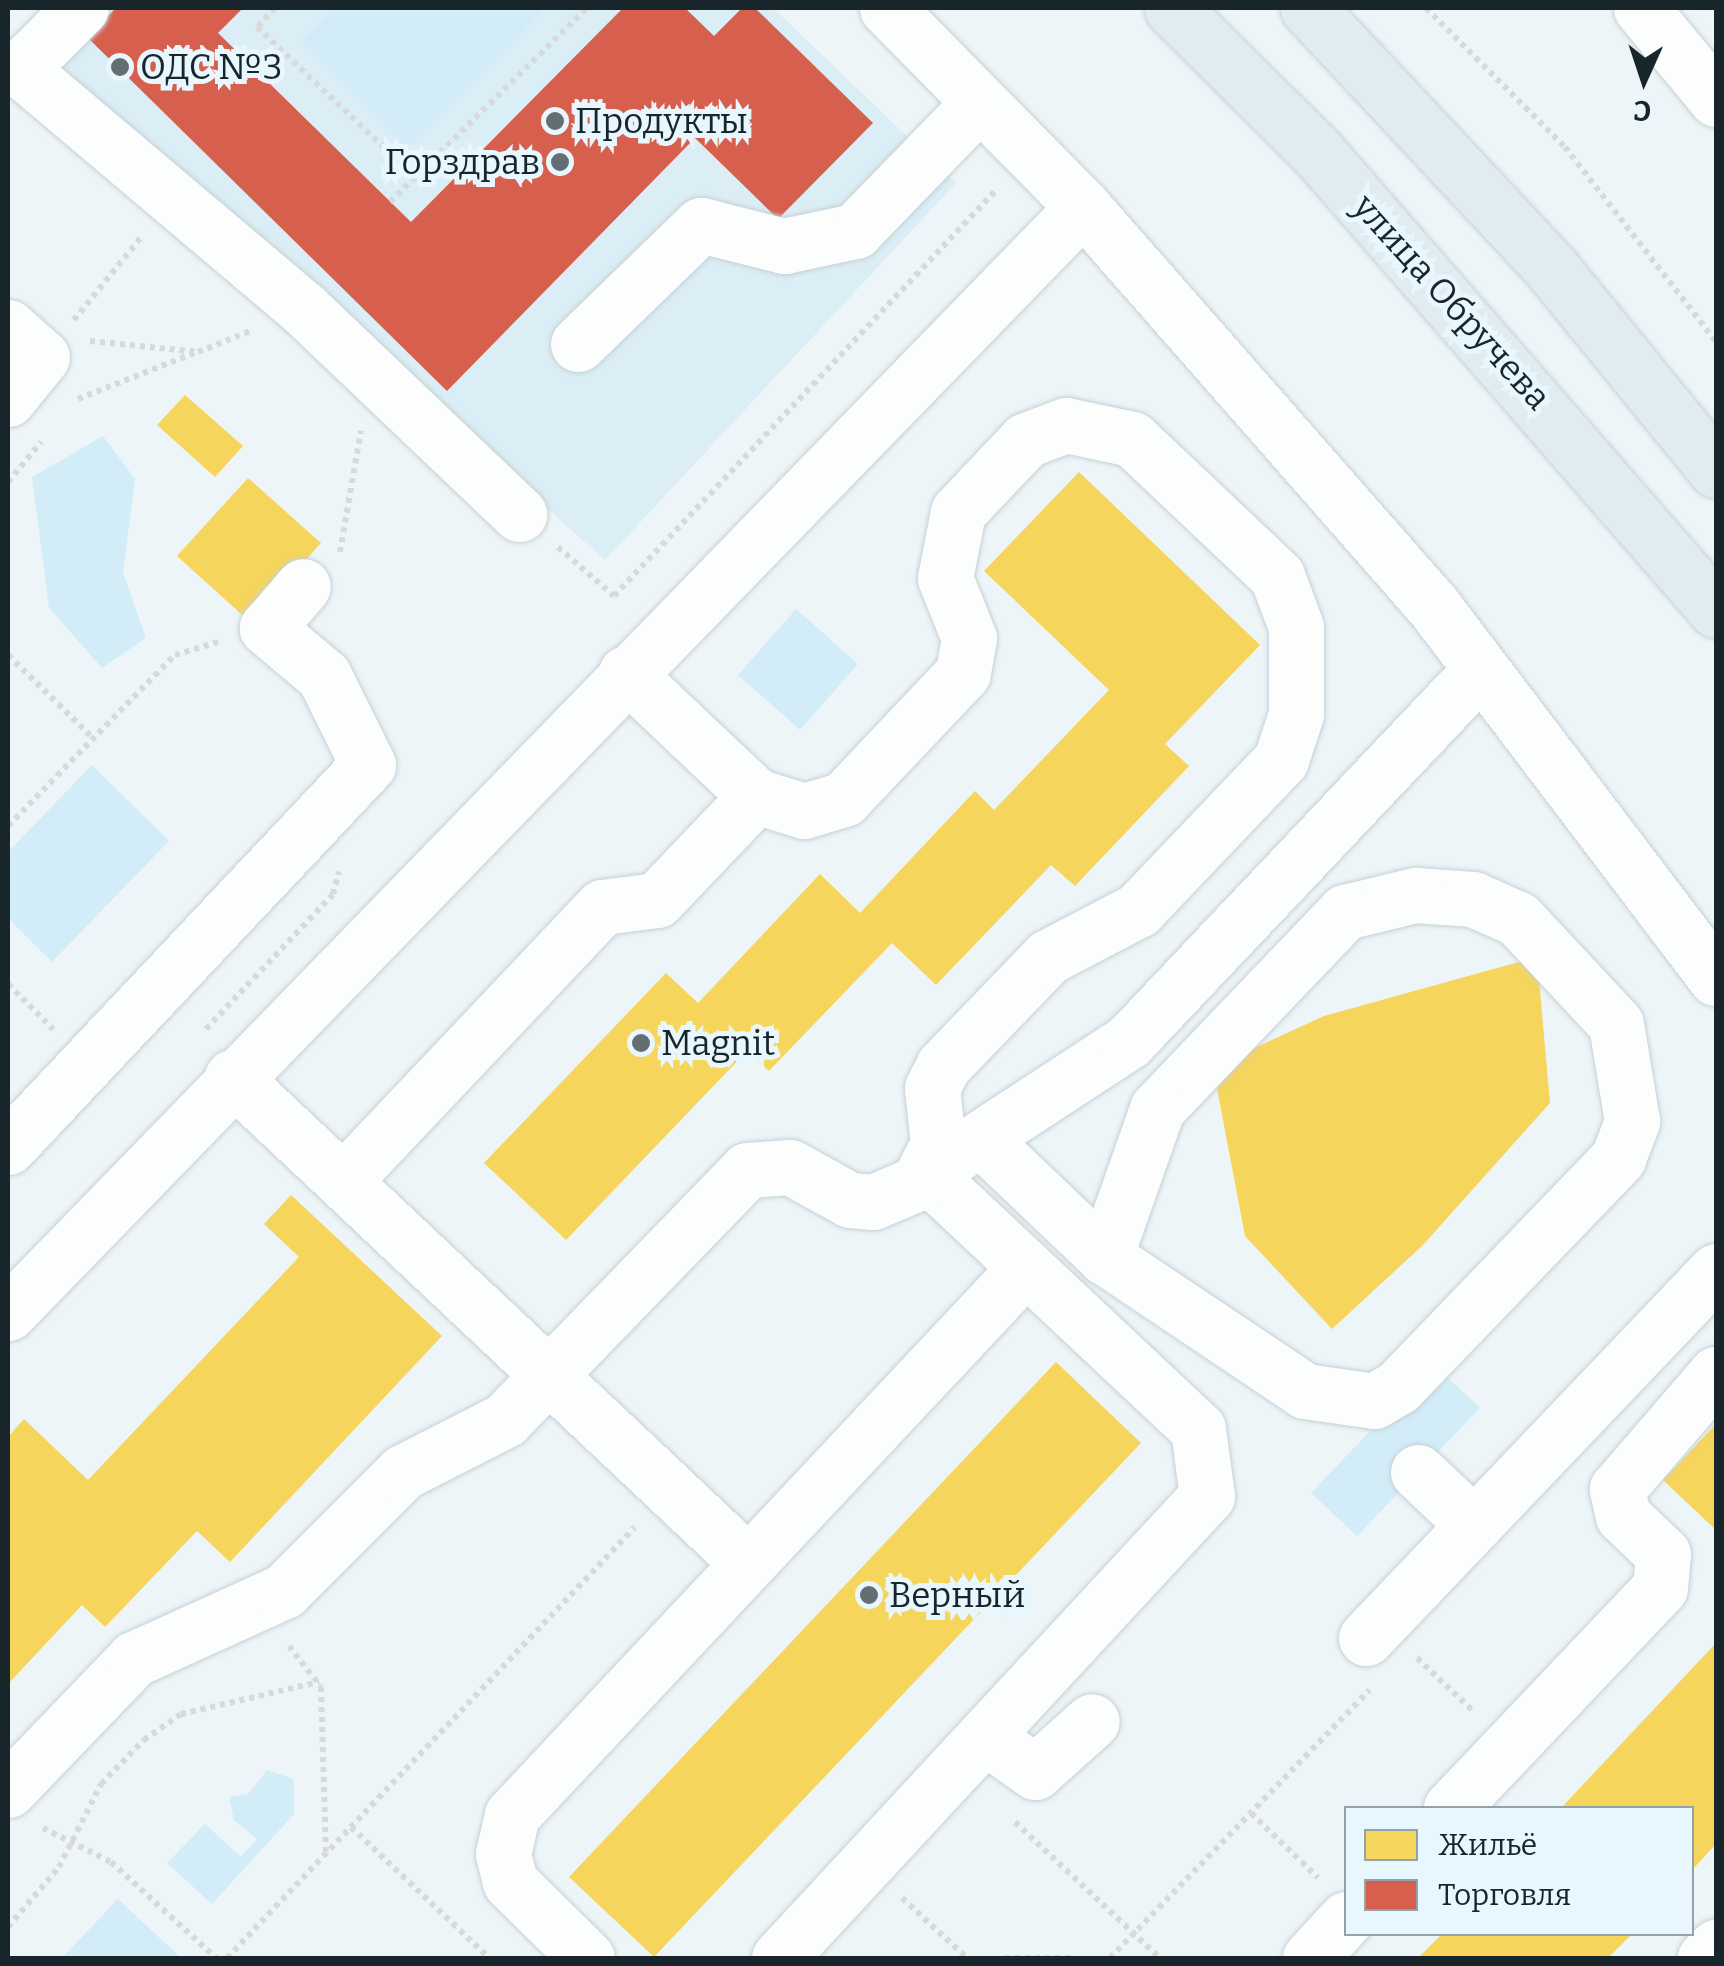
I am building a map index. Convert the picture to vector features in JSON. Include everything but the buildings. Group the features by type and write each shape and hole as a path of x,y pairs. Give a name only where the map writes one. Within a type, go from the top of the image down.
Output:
{"main road":[{"name":"улица Обручева","path":"1172,8 1357,196 1716,610"},
{"path":"1308,8 1539,255 1716,470"}],"street":[{"path":"81,8 20,70 305,310 519,514"},
{"path":"887,8 1083,207 1481,669 1716,978"},
{"path":"1641,8 1715,96"},
{"path":"578,344 701,225 784,246 855,231 978,104"},
{"path":"8,1313 232,1077 1083,207"},
{"path":"8,399 36,341"},
{"path":"626,673 756,796 804,811 844,799 963,673 969,638 945,578 945,546 958,512 1026,440 1066,424 1132,440 1277,576 1301,667 1281,760 1138,910 1048,957 943,1066 932,1088 939,1132 926,1174"},
{"path":"8,1147 368,765 324,676 267,628 321,572"},
{"path":"15,1804 134,1659 292,1586 403,1472 498,1425 747,1170 790,1166 850,1200 873,1202 1087,1076 1146,1026 1481,669"},
{"path":"343,1181 602,907 657,900 756,796"},
{"path":"982,1140 1105,1256 1305,1390 1350,1404 1374,1400 1398,1387 1618,1158 1632,1121 1616,1024 1518,919 1474,899 1415,895 1346,912 1157,1109 1105,1256"},
{"path":"232,1077 747,1562"},
{"path":"779,1958 1202,1510 1210,1478 1198,1429 926,1174"},
{"path":"588,1958 510,1882 503,1854 512,1815 1026,1267"},
{"path":"1388,1644 1474,1524 1716,1271"},
{"path":"1453,1806 1660,1588 1663,1554 1623,1516 1617,1489 1716,1374"},
{"path":"1418,1472 1474,1524"},
{"path":"973,1753 1035,1772 1092,1721"},
{"path":"1310,1958 1340,1906"},
{"path":"1705,1958 1716,1946"}],"path":[{"path":"275,8 257,27 414,176"},
{"path":"390,202 587,8"},
{"path":"1426,8 1565,147 1716,342"},
{"path":"519,514 614,596 1030,152"},
{"path":"36,341 170,200"},
{"path":"65,413 76,399 305,310"},
{"path":"36,341 198,352"},
{"path":"8,482 53,427"},
{"path":"321,572 351,478"},
{"path":"8,826 174,655 267,628"},
{"path":"8,655 93,738"},
{"path":"227,1958 670,1490"},
{"path":"251,1608 319,1682 326,1854"},
{"path":"1388,1644 1510,1746"},
{"path":"8,1927 71,1842 112,1770 172,1718 319,1682"},
{"path":"973,1753 1134,1934 1160,1958"},
{"path":"15,1804 127,1874 216,1958"},
{"path":"1251,1813 1340,1906"},
{"path":"351,1827 489,1958"},
{"path":"868,1865 967,1958"},
{"path":"1110,1958 1134,1934"},
{"path":"1004,1958 1075,1958"}],"shaded area":[{"path":"108,8 773,8 956,183 605,560 49,66"},
{"path":"335,8 546,8 409,147 301,41"},
{"path":"103,436 135,479 123,573 146,638 102,668 49,608 32,477"},
{"path":"796,609 858,664 800,730 738,675"},
{"path":"92,765 169,841 52,962 8,918 8,852"},
{"path":"1434,1364 1480,1408 1357,1536 1311,1493"},
{"path":"267,1770 294,1779 294,1814 212,1904 167,1863 205,1824 241,1857 257,1839 234,1820 229,1797 248,1794"},
{"path":"118,1899 181,1958 62,1958"}],"place":[{"name":"ОДС №3","path":"120,67"},
{"name":"Продукты","path":"555,121"},
{"name":"Горздрав","path":"560,162"},
{"name":"Magnit","path":"641,1043"},
{"name":"Верный","path":"869,1595"}]}
